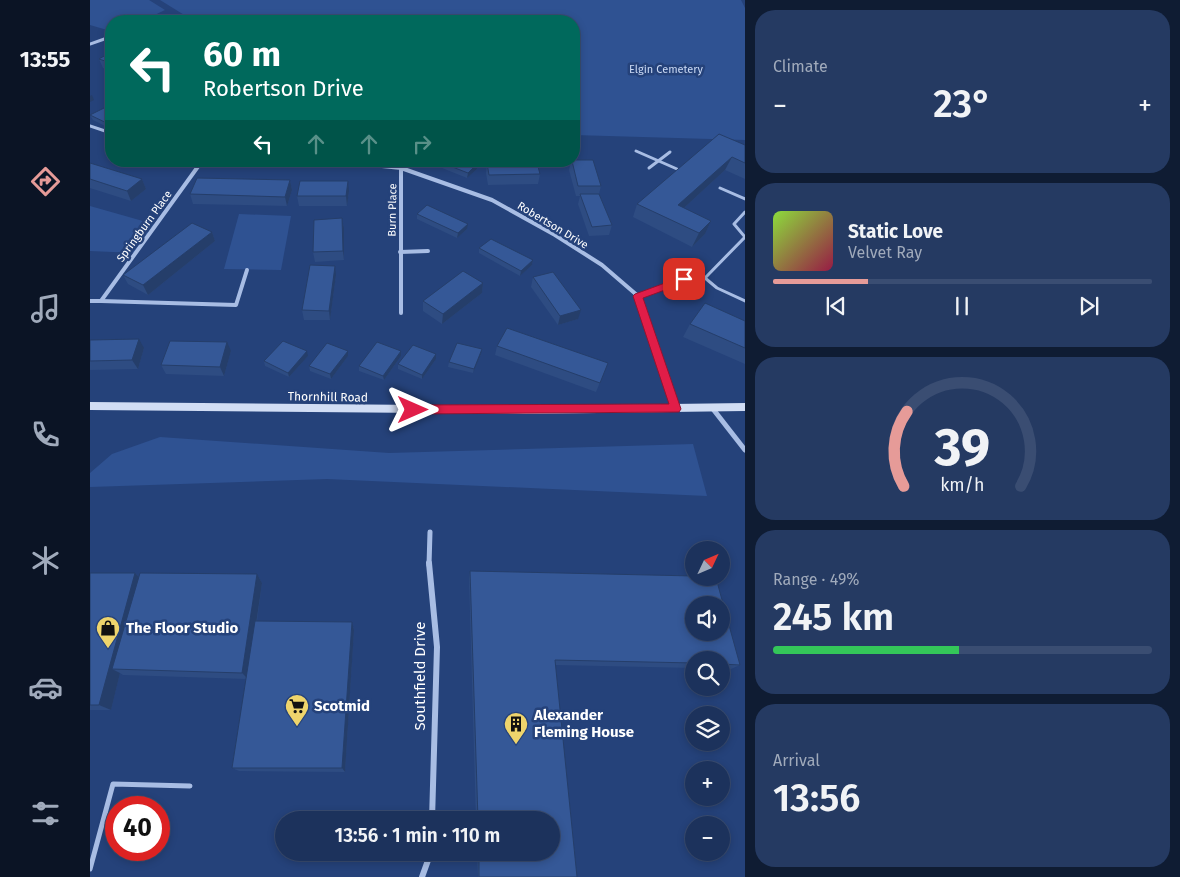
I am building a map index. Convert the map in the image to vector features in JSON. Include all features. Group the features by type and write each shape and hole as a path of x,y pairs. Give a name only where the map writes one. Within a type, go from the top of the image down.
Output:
{"street":[{"path":"90,44 105,39"},
{"path":"90,126 105,131"},
{"name":"Springburn Place","path":"101,301 198,167"},
{"name":"Robertson Drive","path":"391,167 401,168 492,200 555,235 602,265 638,296"},
{"name":"Burn Place","path":"401,168 401,313"},
{"name":"Burn Place","path":"400,252 428,251"},
{"path":"90,301 236,305 247,270"},
{"path":"638,296 676,409"},
{"name":"Thornhill Road","path":"90,406 358,410 745,408"},
{"path":"713,409 745,450"},
{"name":"Southfield Drive","path":"430,532 429,561 436,647 432,811"},
{"path":"422,877 428,861"}],"lane":[{"path":"636,150 677,169"},
{"path":"650,168 670,152"},
{"path":"720,188 745,199"},
{"path":"705,278 745,237 734,224 745,212"},
{"path":"638,296 684,279 705,278 717,288 745,301"},
{"path":"90,869 113,784 190,786"}],"green space":[{"path":"90,0 149,0 165,10 155,15 105,15 105,29 90,25"},
{"name":"Elgin Cemetery","path":"160,0 741,0 745,8 745,140 580,135 580,15 184,15"},
{"path":"90,206 157,225 136,253 90,251"},
{"path":"239,214 291,216 281,270 224,269"},
{"path":"160,437 389,453 693,444 707,496 327,479 90,487 90,473 112,454"}],"building":[{"path":"105,56 105,61 99,59"},
{"path":"105,108 105,122 90,115"},
{"path":"719,134 745,145 745,163 732,157 678,205 711,221 699,233 637,204"},
{"path":"580,160 593,160 601,186 578,186 573,167 580,167"},
{"path":"90,163 142,179 127,191 90,179"},
{"path":"452,167 474,167 468,173"},
{"path":"488,167 538,167 540,174 489,175"},
{"path":"197,178 290,180 285,197 190,194"},
{"path":"300,181 348,181 346,196 297,196"},
{"path":"580,194 599,194 612,225 592,227"},
{"path":"427,205 468,224 458,233 417,214"},
{"path":"342,218 343,251 313,252 314,220"},
{"path":"192,223 212,232 143,285 123,275"},
{"path":"491,239 533,260 521,271 479,248"},
{"path":"310,265 335,266 329,311 302,310"},
{"path":"463,271 483,283 443,314 423,301"},
{"path":"553,272 581,310 560,316 533,277"},
{"path":"705,303 745,321 745,348 690,324"},
{"path":"507,328 608,363 600,383 497,346"},
{"path":"139,339 132,360 90,361 90,340"},
{"path":"170,341 227,342 220,367 161,365"},
{"path":"283,341 307,351 288,373 264,361"},
{"path":"377,342 401,351 383,376 359,366"},
{"path":"327,343 348,351 330,374 309,366"},
{"path":"457,343 482,349 474,369 449,362"},
{"path":"413,345 436,354 422,375 398,364"},
{"name":"Alexander Fleming House","path":"470,571 685,576 685,586 718,586 721,596 685,596 685,641 730,641 730,629 740,665 730,664 730,651 685,651 685,663 555,660 577,877 479,877 479,861 560,861 560,811 478,811"},
{"name":"The Floor Studio","path":"90,573 135,573 99,705 90,705"},
{"path":"140,573 257,574 242,673 112,669"},
{"name":"Scotmid","path":"255,621 352,622 342,768 232,768"}],"place":[{"name":"The Floor Studio","path":"108,649"},
{"name":"Scotmid","path":"297,727"},
{"name":"Alexander Fleming House","path":"516,745"}],"route":[{"path":"413,410 676,409 638,296 684,279"}]}
